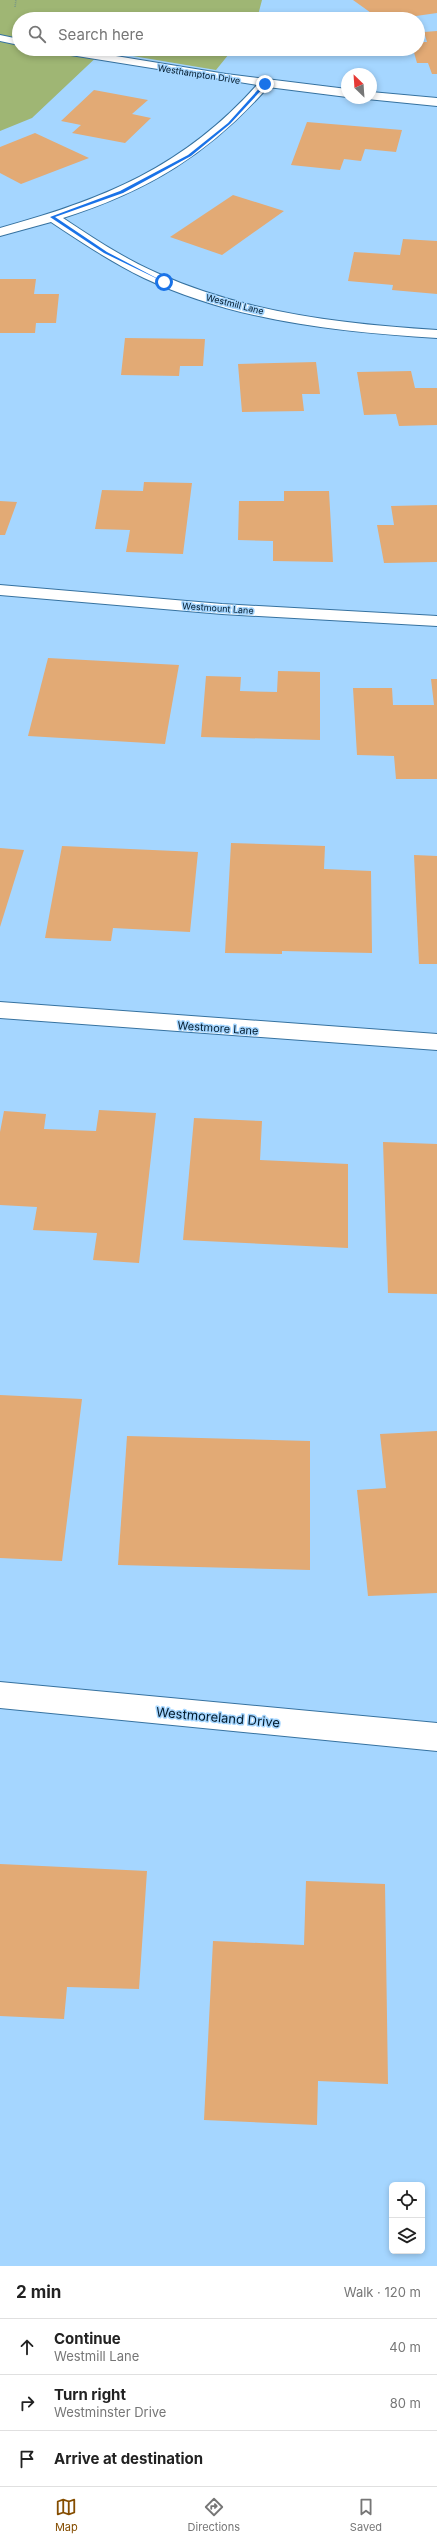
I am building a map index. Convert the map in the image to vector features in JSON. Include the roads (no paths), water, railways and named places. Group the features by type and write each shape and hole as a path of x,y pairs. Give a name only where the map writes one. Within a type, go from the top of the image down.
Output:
{"street":[{"path":"0,38 12,41"},
{"name":"Westhampton Drive","path":"95,56 265,84 341,92"},
{"path":"0,232 52,217 122,192 190,156 229,124 265,84"},
{"path":"377,97 437,102"},
{"name":"Westmill Lane","path":"52,217 123,262 164,282 213,299 317,322 437,334"},
{"name":"Westmount Lane","path":"0,590 222,609 437,621"},
{"name":"Westmore Lane","path":"0,1010 437,1042"},
{"name":"Westmoreland Drive","path":"0,1695 437,1737"}]}
